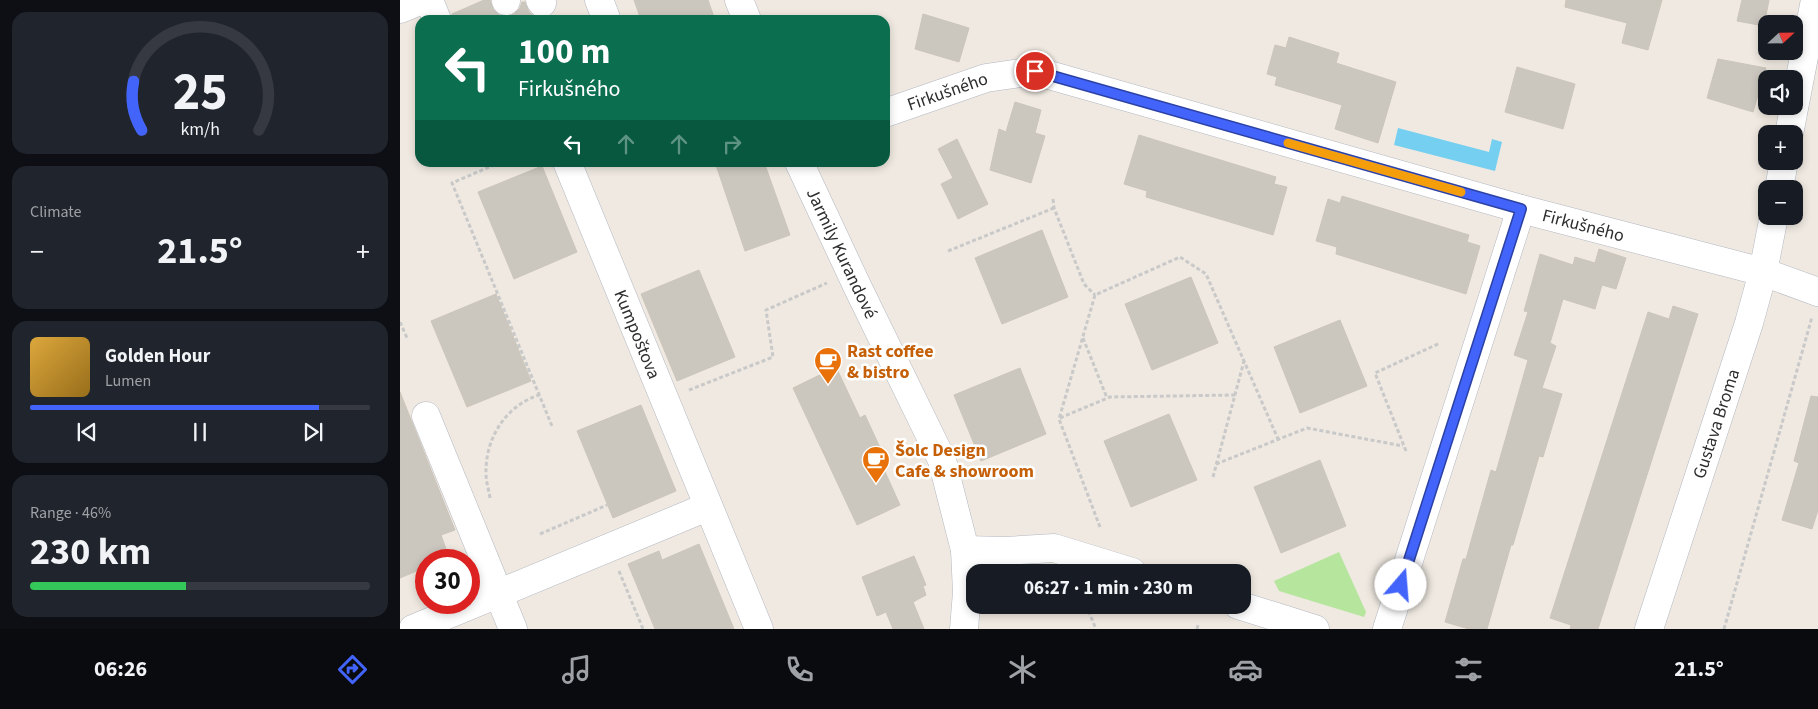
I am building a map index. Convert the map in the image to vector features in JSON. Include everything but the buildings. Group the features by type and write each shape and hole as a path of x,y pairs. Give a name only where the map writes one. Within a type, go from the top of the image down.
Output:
{"street":[{"path":"400,9 422,0"},
{"path":"429,0 436,15"},
{"path":"740,0 745,15"},
{"path":"1792,125 1815,0"},
{"name":"Firkušného","path":"890,111 986,78 1035,71 1521,209 1764,272 1816,302"},
{"name":"Kumpoštova","path":"569,167 666,400 707,507 759,629"},
{"name":"Jarmily Kurandové","path":"801,167 850,272 942,460 965,550 967,592 964,629"},
{"path":"1387,629 1521,209"},
{"name":"Gustava Broma","path":"1649,629 1749,323 1764,272 1772,225"},
{"path":"426,416 513,629"},
{"path":"413,629 707,507"},
{"path":"965,550 1005,551 1054,548 1106,564"},
{"path":"1251,609 1315,629"}],"path":[{"path":"489,167 452,183 552,426"},
{"path":"1053,200 1054,208 1084,284 1095,295"},
{"path":"948,251 1054,208"},
{"path":"1100,527 1059,419 1095,295 1180,257 1206,274 1278,439"},
{"path":"666,400 772,357 766,310 850,272"},
{"path":"1724,629 1816,302"},
{"path":"400,322 407,338"},
{"path":"1083,337 1107,398"},
{"path":"1406,451 1375,372 1440,343"},
{"path":"1213,477 1244,360"},
{"path":"493,506 486,476 487,453 491,440 505,418 517,405 528,398 539,395"},
{"path":"1059,419 1107,398 1235,395"},
{"path":"1216,464 1307,428 1403,446"},
{"path":"540,534 607,505"},
{"path":"618,571 643,629"},
{"path":"1090,614 1096,629"}],"green space":[{"path":"1339,552 1366,612 1364,617 1279,591 1274,581"}],"water":[{"path":"1398,128 1489,152 1492,139 1502,142 1495,171 1394,145"}],"slow traffic":[{"path":"1288,143 1461,192"}],"place":[{"name":"Rast coffee & bistro","path":"828,385"},
{"name":"Šolc Design Cafe & showroom","path":"876,484"}],"route":[{"path":"1035,71 1521,209 1401,585"}]}
